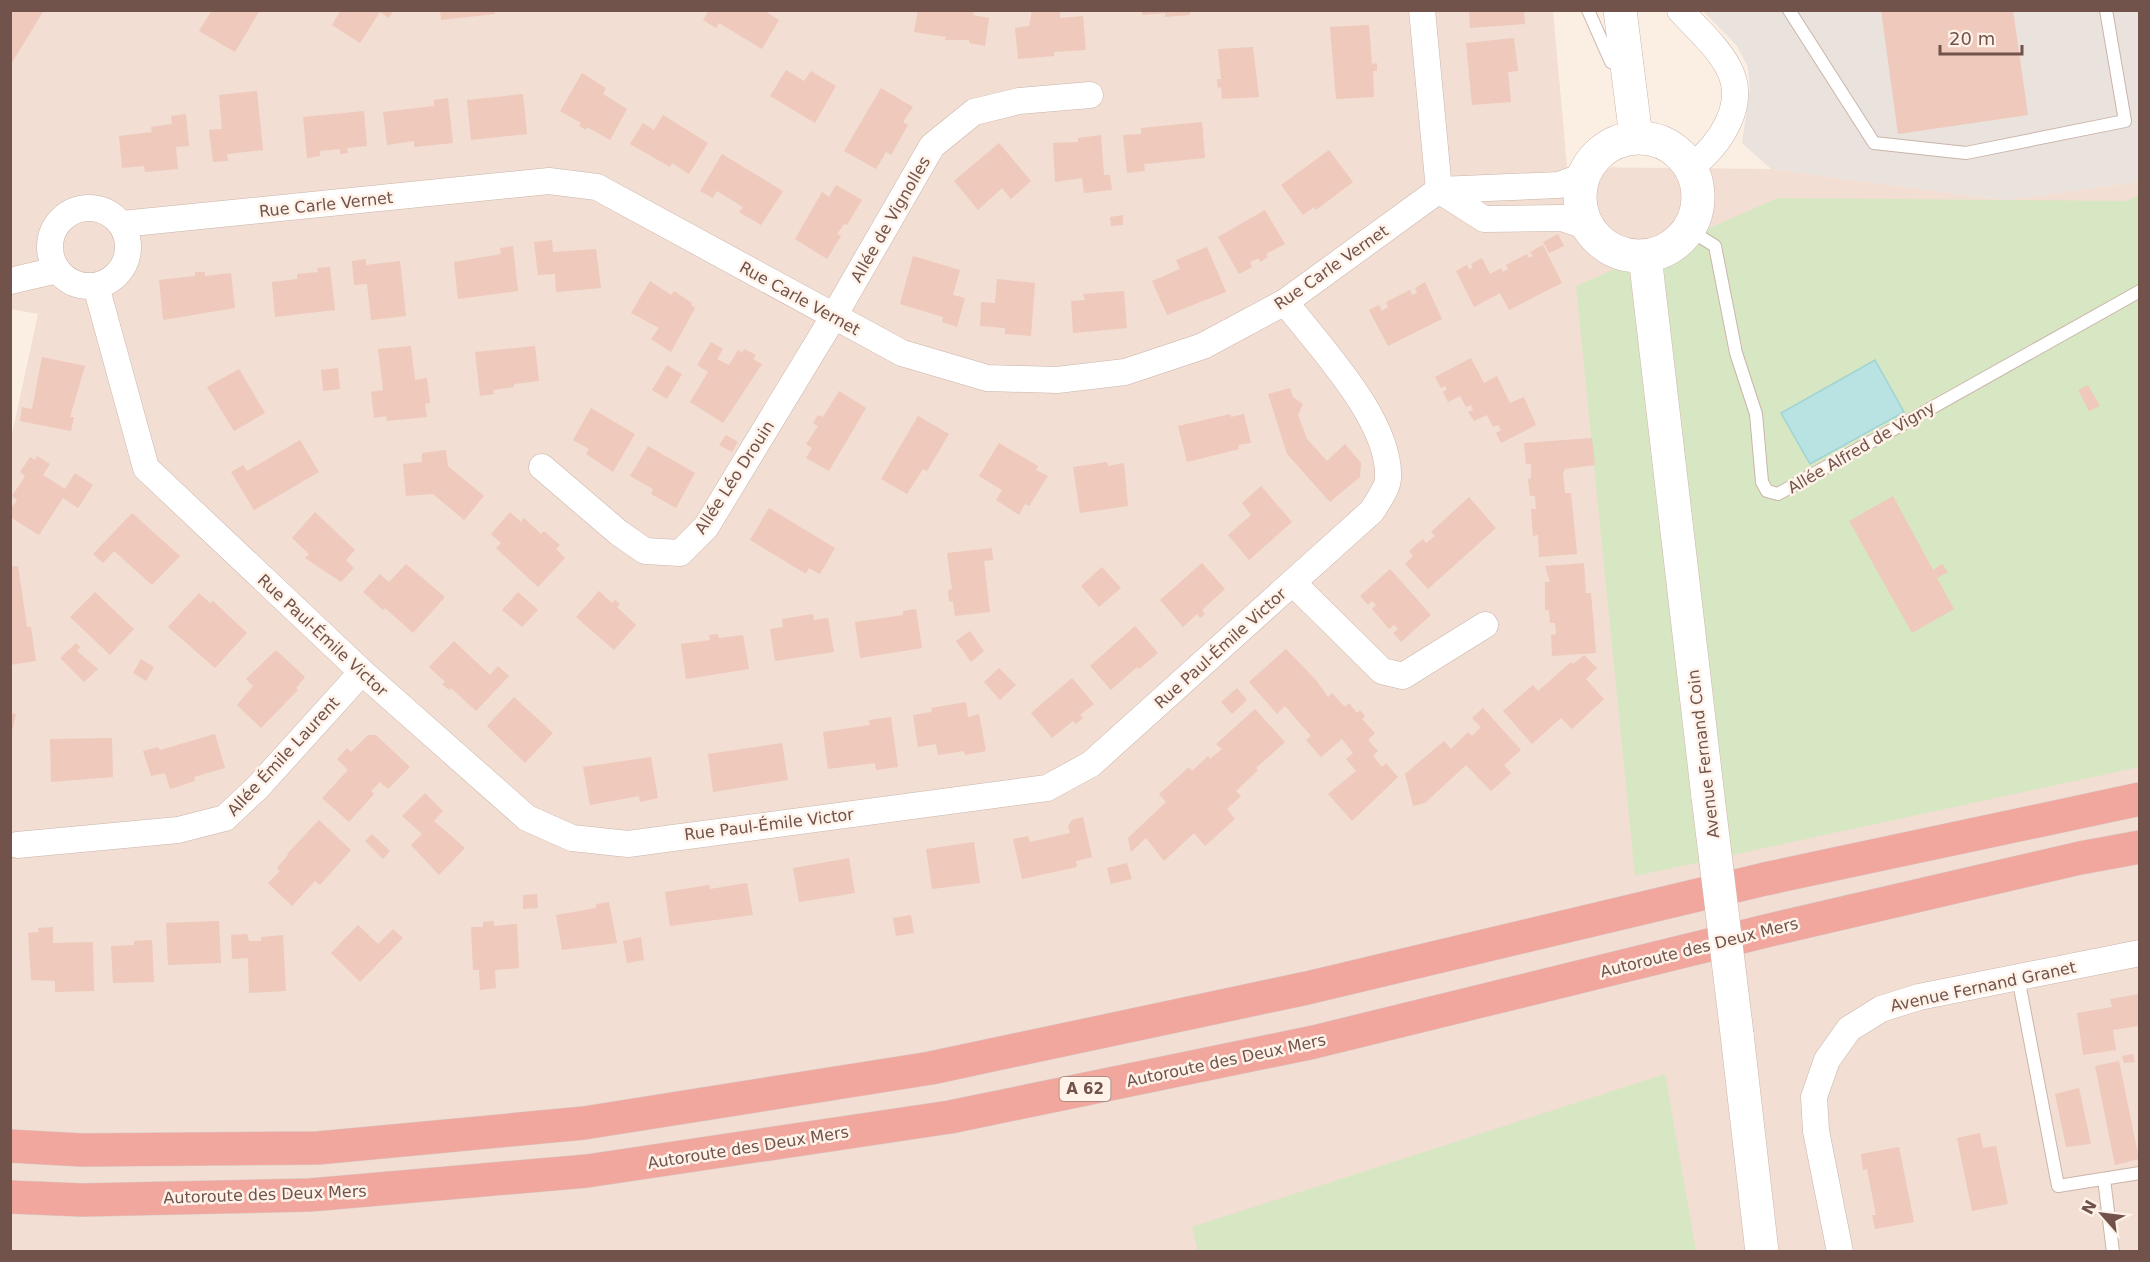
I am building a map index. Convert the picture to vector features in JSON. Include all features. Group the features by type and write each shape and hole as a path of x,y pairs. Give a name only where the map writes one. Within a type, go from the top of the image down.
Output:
{"highway":[{"path":"10,1146 82,1150 318,1148 584,1123 931,1068 1307,988 1765,879 2139,799"},
{"name":"Autoroute des Deux Mers","path":"10,1197 82,1200 310,1196 587,1171 950,1117 1314,1042 1774,928 2080,858 2139,847"}],"main road":[{"path":"1620,10 1636,137"},
{"path":"1636,137 1652,139 1680,154 1691,167 1698,192 1695,217 1689,229 1669,247 1645,256 1628,255 1598,240 1588,227 1582,210 1580,193 1584,176 1592,161 1604,149 1619,141 1636,137"},
{"name":"Avenue Fernand Coin","path":"1645,256 1762,1251"}],"street":[{"path":"1422,10 1439,190"},
{"path":"1680,10 1721,55 1729,68 1734,85 1732,110 1719,141 1691,167"},
{"name":"Allée de Vignolles","path":"834,316 932,146 974,112 1019,101 1090,95"},
{"path":"1439,190 1559,185 1584,176"},
{"name":"Rue Carle Vernet","path":"122,224 549,181 597,187 902,353 987,378 1058,380 1125,372 1203,346 1285,302 1439,190"},
{"path":"1439,190 1484,219 1562,218 1588,227"},
{"path":"89,207 113,215 122,224 127,236 125,262 113,277 96,286 74,284 57,270 49,247 57,223 66,214 89,207"},
{"path":"10,281 57,270"},
{"name":"Rue Paul-Émile Victor","path":"96,286 146,468 362,672 527,818 572,838 628,844 1047,788 1091,764 1372,511 1389,480 1385,450 1372,416 1285,302"},
{"name":"Allée Léo Drouin","path":"542,467 620,533 645,551 680,553 706,527 834,316"},
{"path":"1293,583 1382,671 1403,676 1485,625"},
{"name":"Allée Émile Laurent","path":"17,845 178,830 225,818 258,787 362,672"},
{"name":"Avenue Fernand Granet","path":"1840,1251 1814,1112 1816,1084 1833,1049 1849,1029 1881,1009 1919,997 2139,953"}],"lane":[{"path":"1588,10 1611,62 1626,69"},
{"path":"1789,10 1874,143 1966,153 2125,122 2106,10"},
{"name":"Allée Alfred de Vigny","path":"1689,229 1715,246 1736,353 1756,414 1762,482 1767,491 1778,494 2139,291"},
{"path":"2018,977 2058,1186 2139,1173"},
{"path":"2104,1179 2114,1251"}],"shaded area":[{"path":"10,11 1553,11 1567,167 1771,169 2004,200 2139,182 2139,1251 11,1251 10,444 38,314 11,309"},
{"path":"1703,11 2139,11 2139,182 2004,200 1771,169 1742,143 1750,89 1748,67 1737,46"}],"green space":[{"path":"2139,194 2139,767 1635,876 1576,286 1778,198 2127,201"},
{"path":"1665,1074 1696,1251 1198,1251 1192,1227"}],"water":[{"path":"1875,360 1904,412 1810,464 1781,413"}],"building":[{"path":"10,10 44,10 10,66"},
{"path":"212,10 260,10 235,52 199,31"},
{"path":"341,10 394,10 389,18 380,12 360,43 332,25"},
{"path":"440,10 495,10 495,14 441,20"},
{"path":"709,10 763,10 779,20 762,49 719,23 716,28 703,20"},
{"path":"918,10 974,10 973,15 989,18 985,46 969,43 969,40 945,40 946,37 914,32"},
{"path":"1032,10 1060,10 1060,18 1083,16 1086,50 1054,52 1054,56 1018,59 1015,28 1029,26"},
{"path":"1142,10 1190,10 1190,15 1165,17 1165,13 1142,15"},
{"path":"1469,10 1524,10 1525,24 1470,28"},
{"path":"1881,10 2013,10 2028,115 1898,134"},
{"path":"1369,25 1372,64 1377,63 1377,71 1373,71 1374,97 1336,99 1330,27"},
{"path":"1514,38 1518,71 1508,72 1511,102 1472,105 1466,43"},
{"path":"1253,47 1259,97 1222,99 1221,87 1218,88 1217,79 1221,79 1218,49"},
{"path":"786,70 804,81 811,71 836,86 815,123 770,96"},
{"path":"582,73 606,88 603,94 627,109 610,140 587,127 586,130 579,126 581,123 560,111"},
{"path":"881,88 913,107 903,122 908,125 891,155 886,152 876,169 844,151"},
{"path":"257,91 263,150 227,154 228,161 213,162 209,130 222,129 219,95"},
{"path":"523,94 527,134 471,140 467,100"},
{"path":"448,98 453,143 414,147 414,141 387,145 383,112 434,106 434,100"},
{"path":"364,111 367,146 347,148 348,153 340,154 340,149 320,151 320,156 307,158 303,117"},
{"path":"186,114 189,146 176,147 178,169 145,172 144,166 122,168 119,136 152,132 151,127 172,124 171,116"},
{"path":"663,115 708,143 689,174 672,163 670,167 630,144 643,123 654,130"},
{"path":"1202,122 1205,158 1144,164 1145,171 1127,173 1123,135 1141,134 1141,128"},
{"path":"1101,135 1104,175 1110,175 1112,190 1084,193 1082,178 1055,182 1053,143 1078,142 1078,138"},
{"path":"999,143 1031,181 1011,199 1002,188 978,210 954,181"},
{"path":"1329,150 1353,182 1316,210 1314,207 1303,215 1281,185"},
{"path":"722,154 783,191 761,225 739,212 743,207 717,191 713,198 700,191"},
{"path":"836,185 862,200 847,225 844,224 837,234 841,236 827,259 795,239 822,192 829,197"},
{"path":"1265,210 1285,244 1266,254 1268,257 1260,262 1259,258 1250,262 1252,267 1239,274 1218,237"},
{"path":"1123,215 1123,225 1111,226 1110,217"},
{"path":"1558,234 1564,246 1549,253 1543,242"},
{"path":"552,240 553,252 596,249 601,288 556,292 555,274 538,275 534,242"},
{"path":"1543,245 1562,283 1509,310 1500,293 1474,307 1456,271 1467,265 1469,269 1473,268 1471,264 1482,258 1490,274 1501,268 1503,272 1508,269 1506,265 1527,254 1529,258 1533,256 1530,252"},
{"path":"513,246 518,291 458,299 454,262 501,254 500,248"},
{"path":"1207,247 1226,292 1167,315 1152,281 1180,269 1176,260"},
{"path":"913,256 960,270 953,295 965,298 957,327 942,322 943,317 900,304"},
{"path":"366,259 366,265 400,261 406,316 371,320 367,284 354,285 352,261"},
{"path":"330,267 335,310 275,317 272,282 297,279 297,274 318,272 317,268"},
{"path":"195,272 205,272 205,276 231,273 235,308 163,320 159,280 195,276"},
{"path":"997,279 1035,283 1031,336 1005,334 1005,328 980,326 981,302 995,303"},
{"path":"650,281 671,295 674,291 692,303 691,305 695,308 671,352 651,339 659,328 631,313"},
{"path":"1425,282 1442,319 1388,346 1369,310 1379,305 1382,311 1388,307 1386,302 1410,290 1412,295 1417,293 1415,288"},
{"path":"1124,291 1127,328 1073,333 1071,301 1085,300 1083,294"},
{"path":"711,342 723,349 717,359 729,365 738,350 742,353 744,349 756,355 753,359 762,364 723,423 690,402 708,372 697,365"},
{"path":"411,346 415,380 427,378 430,403 425,404 427,417 387,421 386,416 374,418 371,392 383,390 378,349"},
{"path":"535,346 539,381 514,384 514,387 493,390 494,394 480,396 475,352"},
{"path":"42,357 85,366 70,417 74,417 71,431 20,421 22,407 32,409"},
{"path":"1471,358 1484,383 1497,376 1510,403 1524,397 1536,425 1501,443 1496,433 1501,430 1498,425 1493,427 1487,415 1474,421 1468,412 1473,410 1471,405 1466,407 1460,396 1448,402 1443,392 1447,389 1445,386 1441,388 1435,377"},
{"path":"667,365 682,374 667,399 652,390"},
{"path":"338,368 340,389 323,391 321,370"},
{"path":"239,369 265,413 234,431 207,387"},
{"path":"2088,385 2100,406 2089,411 2078,390"},
{"path":"1290,388 1293,397 1303,404 1298,415 1307,439 1327,461 1345,444 1361,463 1360,477 1330,502 1287,454 1268,394"},
{"path":"839,391 866,408 829,471 806,458 812,448 806,444 818,426 813,423 818,415 823,417"},
{"path":"591,408 635,434 613,472 586,454 589,449 573,440"},
{"path":"1230,414 1231,417 1244,414 1251,443 1238,445 1239,449 1187,462 1178,426"},
{"path":"918,416 949,434 927,471 923,469 907,494 881,479"},
{"path":"726,435 738,442 732,452 719,445"},
{"path":"1592,438 1595,465 1565,469 1563,473 1565,493 1571,493 1577,554 1539,557 1538,535 1533,536 1531,509 1536,509 1535,496 1530,496 1528,479 1531,478 1531,464 1526,464 1524,443"},
{"path":"300,440 319,472 254,510 231,472 243,465 247,471"},
{"path":"999,443 1038,466 1036,470 1048,476 1029,506 1025,504 1019,515 996,500 1002,490 979,476"},
{"path":"648,446 695,473 676,508 651,494 653,489 630,476"},
{"path":"446,450 448,466 484,496 464,520 433,494 406,496 403,464 422,462 422,453"},
{"path":"37,456 50,464 43,475 65,489 75,473 93,485 78,508 63,498 39,535 10,517 10,510 17,500 12,496 25,476 20,472 30,457 35,460"},
{"path":"1107,462 1108,466 1124,463 1128,506 1080,513 1073,467"},
{"path":"1261,486 1292,522 1249,560 1228,535 1251,515 1242,503"},
{"path":"1893,496 1933,570 1942,564 1948,572 1937,578 1954,609 1912,633 1849,521"},
{"path":"1469,497 1496,528 1428,589 1405,564 1413,556 1409,551 1423,539 1426,543 1435,536 1431,532"},
{"path":"769,508 835,548 820,574 809,568 806,574 750,540"},
{"path":"315,512 355,550 346,560 354,568 341,582 305,558 309,554 292,538"},
{"path":"510,512 521,522 524,518 541,534 544,531 560,545 556,549 565,558 538,587 496,548 501,543 491,534"},
{"path":"132,513 180,556 152,585 114,551 103,563 93,554"},
{"path":"992,548 993,560 984,561 990,612 955,616 953,601 949,602 948,590 952,589 947,553"},
{"path":"1202,563 1225,589 1202,610 1205,614 1200,618 1197,614 1183,627 1160,600"},
{"path":"1584,563 1586,593 1591,593 1596,653 1552,656 1551,635 1556,634 1555,623 1550,623 1549,610 1545,610 1545,582 1550,582 1545,566"},
{"path":"406,564 445,597 413,633 363,592 380,574 389,582"},
{"path":"18,566 27,627 31,627 36,661 10,665 10,567"},
{"path":"1102,567 1121,588 1099,607 1081,586"},
{"path":"1390,569 1431,615 1401,642 1393,633 1398,629 1394,625 1389,629 1372,609 1376,605 1372,601 1368,605 1360,596"},
{"path":"599,591 612,603 615,600 620,604 617,607 636,625 614,650 576,617"},
{"path":"95,592 134,629 110,655 70,617"},
{"path":"518,592 538,610 522,627 502,610"},
{"path":"199,593 210,603 213,601 247,633 215,668 168,627"},
{"path":"916,609 922,648 860,658 855,622 903,615 903,611"},
{"path":"813,614 814,620 828,618 834,652 775,661 770,629 783,627 782,619"},
{"path":"1135,626 1158,653 1139,669 1137,667 1111,690 1090,666"},
{"path":"970,631 984,651 971,662 956,641"},
{"path":"718,634 719,638 743,635 749,669 686,679 681,644 710,640 709,635"},
{"path":"454,641 490,675 498,666 509,676 476,711 451,688 449,690 442,684 445,682 429,667"},
{"path":"76,643 80,647 77,651 98,669 84,682 60,658"},
{"path":"1286,649 1316,680 1328,697 1332,693 1345,707 1349,703 1357,713 1360,710 1365,716 1362,719 1375,733 1368,740 1378,751 1373,756 1382,767 1386,763 1398,777 1352,821 1328,794 1356,771 1346,759 1353,753 1342,739 1321,757 1306,740 1311,736 1285,706 1277,714 1249,682"},
{"path":"276,650 305,677 296,688 298,690 261,728 237,705 253,686 246,679"},
{"path":"1584,655 1597,668 1586,679 1604,699 1572,729 1561,718 1532,744 1503,711 1533,685 1538,691 1571,662 1573,664"},
{"path":"141,659 154,667 146,681 133,673"},
{"path":"999,668 1016,685 1000,700 984,682"},
{"path":"1072,678 1094,704 1080,715 1083,718 1076,724 1073,721 1052,738 1031,713"},
{"path":"1237,688 1247,700 1232,714 1221,702"},
{"path":"514,697 553,733 525,763 487,726"},
{"path":"966,702 968,717 979,714 986,751 965,755 964,751 938,755 936,744 918,747 913,715 932,712 931,708"},
{"path":"1483,708 1521,750 1504,765 1511,773 1491,791 1466,765 1425,803 1413,806 1405,774 1444,741 1451,749 1468,732 1472,736 1481,727 1472,718"},
{"path":"1255,709 1285,742 1256,768 1258,770 1236,791 1241,796 1227,809 1235,819 1205,846 1194,833 1164,861 1146,838 1131,852 1128,838 1166,802 1159,794 1189,767 1192,771 1208,756 1210,759 1222,749 1216,744"},
{"path":"10,713 16,714 11,735 10,735"},
{"path":"891,717 898,767 876,770 875,763 828,769 823,732 870,725 869,720"},
{"path":"215,734 225,768 194,777 195,781 170,789 165,773 151,776 143,751 158,747 160,750"},
{"path":"368,735 376,735 410,767 388,789 380,782 371,791 374,794 349,822 322,798 348,770 337,759 347,748 351,752"},
{"path":"112,738 113,777 51,782 50,739"},
{"path":"782,743 788,780 713,792 708,754"},
{"path":"651,757 658,798 640,802 639,796 590,805 583,767"},
{"path":"425,793 443,811 434,821 465,848 439,875 411,845 422,834 402,816"},
{"path":"1083,817 1092,857 1076,861 1077,867 1022,879 1013,839 1028,836 1030,842 1070,833 1068,826 1072,820"},
{"path":"319,820 351,850 320,885 315,881 292,906 268,883 280,871 277,868 287,854"},
{"path":"372,834 390,851 383,859 365,841"},
{"path":"974,842 980,883 932,889 926,849"},
{"path":"849,858 855,893 799,902 793,868"},
{"path":"1127,863 1132,879 1111,884 1107,868"},
{"path":"747,883 753,915 670,926 665,892 709,885 710,889"},
{"path":"537,894 538,908 523,909 523,895"},
{"path":"609,902 617,943 562,950 556,915 596,908 596,904"},
{"path":"911,915 914,933 896,936 893,918"},
{"path":"219,921 221,963 168,965 166,923"},
{"path":"494,921 494,926 517,924 519,968 495,970 496,988 480,990 479,970 473,970 471,927 483,927 483,922"},
{"path":"358,925 378,944 393,929 403,938 360,982 331,953"},
{"path":"53,927 53,943 93,942 94,991 55,992 55,981 31,980 28,933 39,932 38,928"},
{"path":"247,934 249,941 261,941 261,937 283,935 286,991 249,993 248,958 232,959 231,935"},
{"path":"641,937 644,960 627,963 623,941"},
{"path":"152,940 154,982 113,983 111,946 134,945 134,941"},
{"path":"2139,994 2139,1026 2113,1030 2116,1050 2083,1055 2077,1013 2112,1007 2110,999"},
{"path":"2133,1054 2135,1062 2124,1063 2122,1056"},
{"path":"2119,1061 2139,1159 2115,1165 2095,1066"},
{"path":"2079,1088 2091,1144 2066,1147 2055,1094"},
{"path":"1980,1133 1983,1148 1996,1146 2008,1204 1972,1211 1957,1138"},
{"path":"1899,1147 1914,1222 1875,1229 1872,1215 1876,1215 1867,1169 1863,1170 1861,1154"}]}
